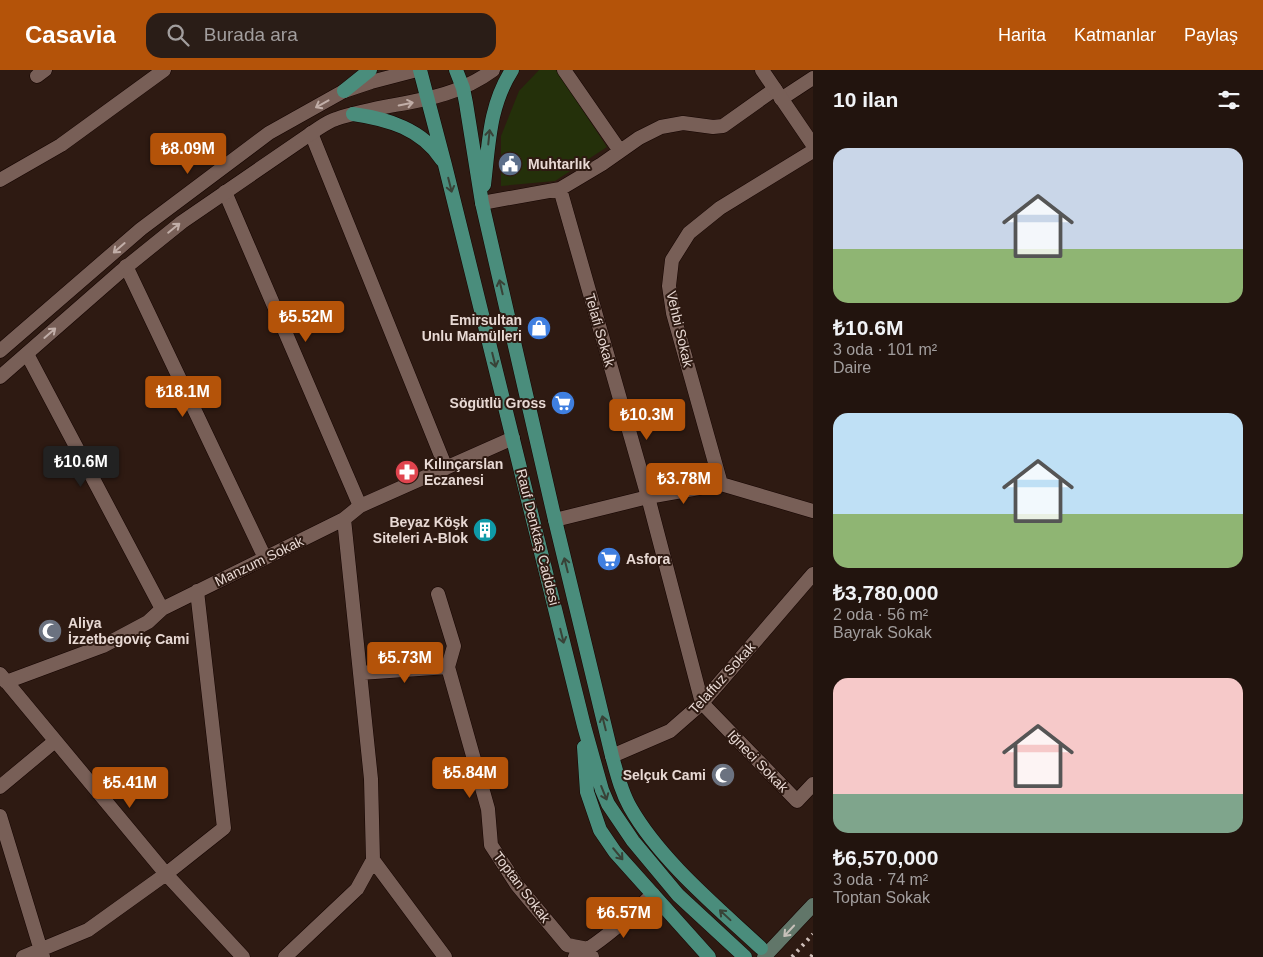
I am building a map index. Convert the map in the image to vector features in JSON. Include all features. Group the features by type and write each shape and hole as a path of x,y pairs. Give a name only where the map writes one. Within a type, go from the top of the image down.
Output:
{"main road":[{"path":"344,92 370,70"},
{"name":"Rauf Denktaş Caddesi","path":"418,70 428,99 445,164 584,726 602,790 608,804 633,841 678,895 745,957"},
{"name":"Rauf Denktaş Caddesi","path":"456,70 463,88 482,203 555,520 612,756 622,790 630,807 642,824 684,875 763,952"},
{"path":"482,203 491,119 497,98 512,70"},
{"path":"353,114 390,122 409,130 432,148 445,164"},
{"path":"584,726 585,777 587,792 595,819 615,852 709,957"},
{"path":"763,952 813,905"}],"street":[{"path":"0,180 61,145 164,70"},
{"path":"0,351 141,228 269,134 344,92 371,82 418,70"},
{"path":"0,377 126,266 182,222 311,133 334,119 428,99 463,88 493,70"},
{"path":"564,70 620,151"},
{"path":"762,70 813,144"},
{"path":"482,203 560,189 661,126 683,123 712,127 722,126 778,94 813,78"},
{"path":"311,133 446,468"},
{"name":"Vehbi Sokak","path":"721,484 673,313 669,286 672,260 688,233 720,208 813,152"},
{"name":"Telafi Sokak","path":"560,189 648,497 702,703"},
{"path":"225,192 360,506"},
{"path":"126,266 266,558"},
{"path":"26,354 162,609"},
{"name":"Manzum Sokak","path":"3,678 103,646 148,622 162,609 344,519 360,506 513,438"},
{"path":"555,520 648,497 721,484 813,511"},
{"path":"285,957 357,888 373,860 370,779 344,519"},
{"name":"Telaffuz Sokak","path":"612,756 670,731 702,703 813,574"},
{"path":"23,957 42,953 88,930 166,874 224,828 197,591"},
{"name":"Toptan Sokak","path":"438,594 454,646 448,667 488,809 491,845 518,885 567,945 590,953"},
{"path":"360,673 448,667"},
{"path":"3,678 166,874 243,957"},
{"name":"Iğneci Sokak","path":"702,703 797,801 813,784"},
{"path":"0,787 55,741"},
{"path":"0,816 42,953"},
{"path":"373,860 445,957"},
{"path":"575,957 590,953 653,894"}],"green space":[{"path":"539,70 556,70 607,147 555,181 501,186 501,136 519,91"}],"railway":[{"path":"792,957 813,934"}],"place":[{"name":"Muhtarlık","path":"510,164"},
{"name":"Emirsultan Unlu Mamülleri","path":"539,328"},
{"name":"Sögütlü Gross","path":"563,403"},
{"name":"Kılınçarslan Eczanesi","path":"407,472"},
{"name":"Beyaz Köşk Siteleri A-Blok","path":"485,530"},
{"name":"Asfora","path":"609,559"},
{"name":"Aliya İzzetbegoviç Cami","path":"50,631"},
{"name":"Selçuk Cami","path":"723,775"}]}
